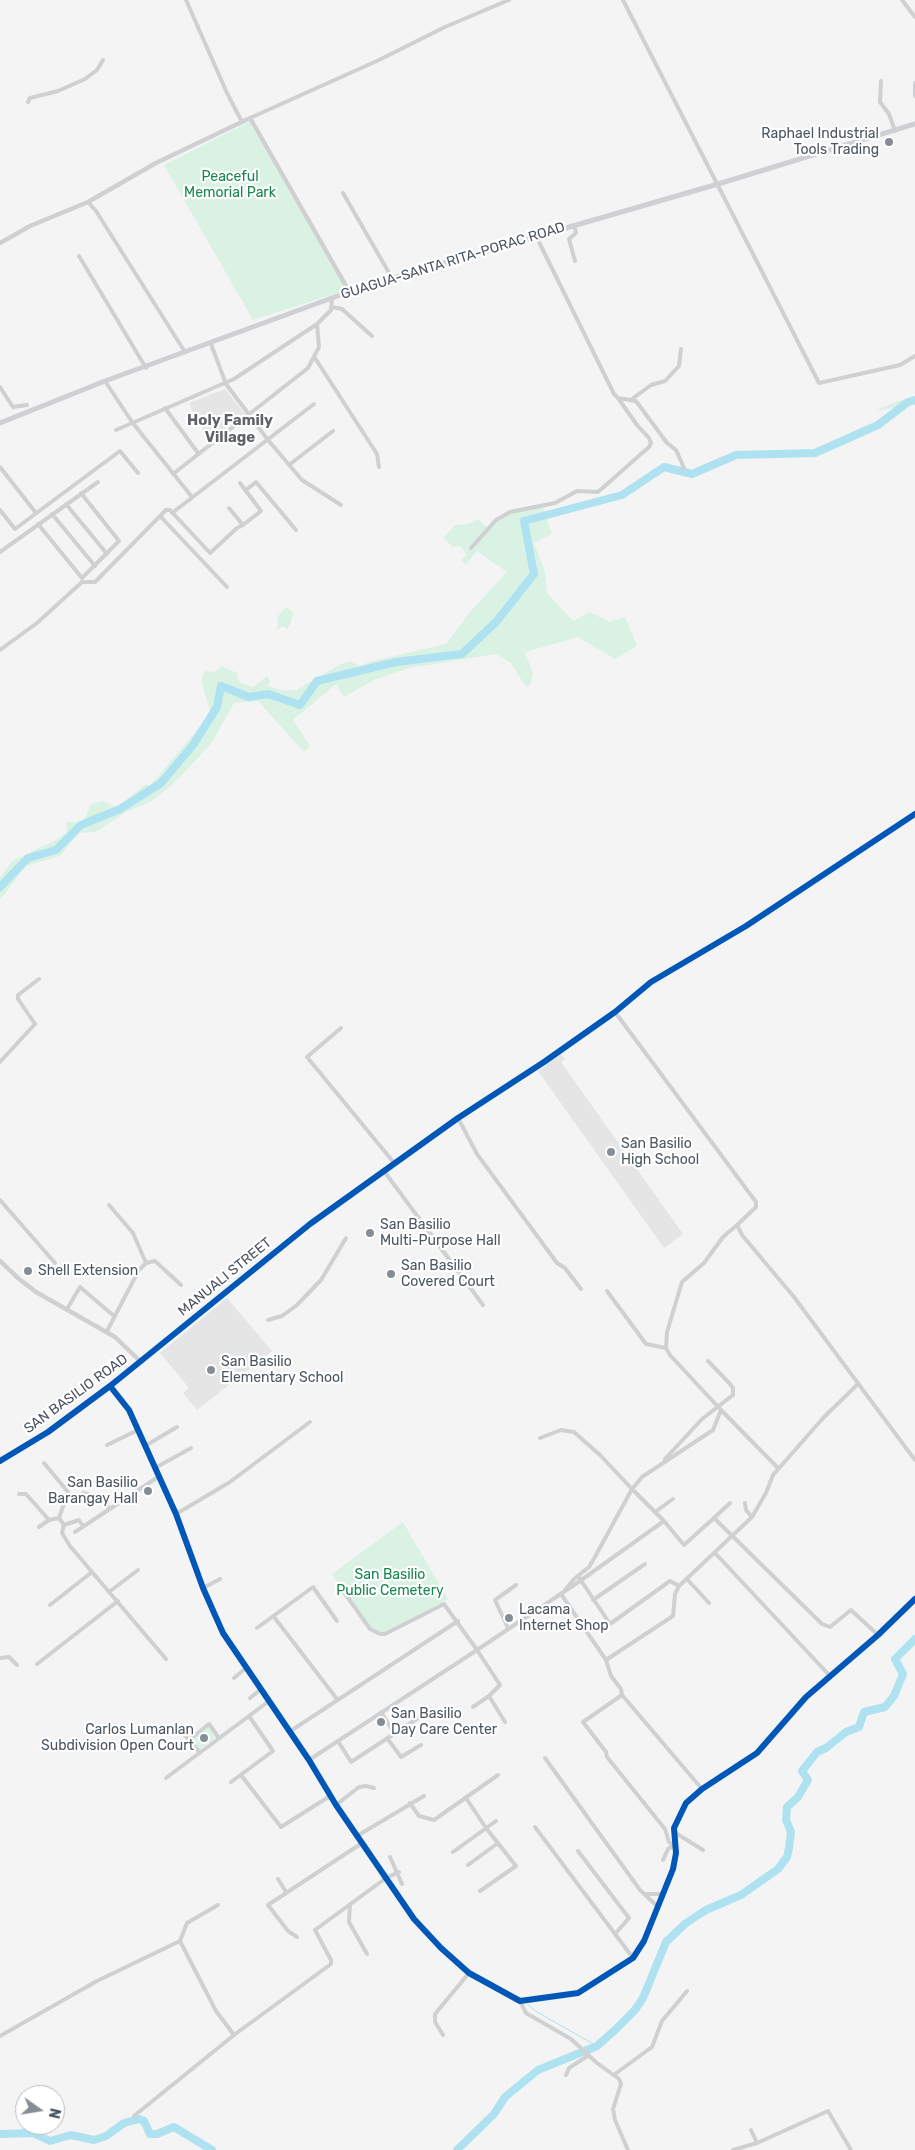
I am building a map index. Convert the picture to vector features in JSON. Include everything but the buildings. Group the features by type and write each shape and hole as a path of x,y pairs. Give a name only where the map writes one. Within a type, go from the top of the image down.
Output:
{"main road":[{"name":"GUAGUA-SANTA RITA-PORAC ROAD","path":"0,422 42,408 105,381 146,368 349,291 718,184 915,124"}],"street":[{"path":"186,0 226,92 242,122"},
{"path":"0,243 30,226 88,202 156,163 250,118 379,60 445,27 510,0"},
{"path":"623,0 819,383 900,365 915,356"},
{"path":"902,0 915,18"},
{"path":"28,102 30,98 65,89 85,79 97,70 103,60"},
{"path":"882,81 880,102 889,114 895,130"},
{"path":"915,83 915,96"},
{"path":"250,118 349,291"},
{"path":"343,193 392,278"},
{"path":"88,202 96,211 185,352"},
{"path":"574,225 576,233 569,239 575,261"},
{"path":"471,548 496,520 510,512 555,503 577,491 598,492 649,447 651,443 612,392 536,236"},
{"path":"79,256 146,368"},
{"path":"116,430 226,384 317,324 332,307 332,298"},
{"path":"332,307 346,312 372,336"},
{"path":"173,474 303,372 314,358 319,343 317,324"},
{"path":"211,344 226,384 268,440 308,486 340,505"},
{"path":"632,399 651,385 665,381 679,366 681,350"},
{"path":"314,358 377,454 379,467"},
{"path":"105,381 132,422 192,497"},
{"path":"0,387 13,408 27,405"},
{"path":"618,398 632,399 644,410 667,443 676,450 684,468"},
{"path":"172,513 314,404"},
{"path":"165,408 198,453"},
{"path":"289,465 333,432"},
{"path":"0,510 15,529 120,451 138,473"},
{"path":"0,467 36,513"},
{"path":"0,552 98,482"},
{"path":"246,490 256,482 296,530"},
{"path":"0,650 37,623 82,582 95,582 168,509 210,553 237,528 261,511 240,483"},
{"path":"38,524 80,578 107,554 118,540 81,493"},
{"path":"66,504 107,554"},
{"path":"229,508 243,525"},
{"path":"52,514 95,566"},
{"path":"160,516 227,586"},
{"name":"MANUALI STREET","path":"141,1362 326,1213 458,1118 544,1062 615,1012 651,982 746,926 915,814"},
{"path":"0,1062 35,1024 18,998 18,995 39,979"},
{"path":"615,1012 756,1202 756,1207 723,1236 704,1263 682,1282 667,1332 666,1348 670,1355 719,1409 778,1468"},
{"path":"341,1028 307,1056 394,1164"},
{"path":"458,1118 477,1154 557,1263 565,1268 581,1289"},
{"path":"384,1171 483,1305"},
{"path":"0,1200 55,1263"},
{"path":"109,1205 133,1233 146,1263"},
{"path":"737,1225 742,1235 794,1297 915,1460"},
{"path":"268,1320 282,1316 297,1305 320,1280 346,1238"},
{"path":"0,1261 36,1292 107,1331 141,1362"},
{"path":"107,1331 139,1270 146,1263 155,1261 181,1285"},
{"path":"67,1309 80,1287 114,1316"},
{"path":"607,1290 646,1344 666,1348"},
{"path":"661,1464 702,1419 719,1409 732,1395 733,1388 708,1361"},
{"name":"SAN BASILIO ROAD","path":"0,1460 48,1432 141,1362"},
{"path":"606,1660 673,1616 675,1594 678,1586 734,1536 752,1517 766,1492 772,1474 824,1416 858,1384"},
{"path":"110,1386 125,1404 138,1430 176,1514 203,1588 223,1633 309,1760 330,1796 360,1834 362,1843 388,1877 414,1919 441,1948 469,1973 520,2000 578,1993 633,1958 644,1941 674,1864 674,1832 677,1820 686,1803 702,1789 757,1753 806,1697 878,1635 915,1599"},
{"path":"562,1592 589,1566 632,1489 642,1477 713,1430 719,1409"},
{"path":"176,1514 230,1482 310,1422"},
{"path":"145,1446 177,1427"},
{"path":"107,1445 138,1430"},
{"path":"540,1438 561,1430 574,1432 600,1455 684,1545 730,1502"},
{"path":"155,1468 191,1448"},
{"path":"44,1463 68,1492 59,1518"},
{"path":"75,1532 158,1476"},
{"path":"83,1493 98,1497 109,1508"},
{"path":"19,1494 26,1494 49,1520"},
{"path":"654,1512 673,1499"},
{"path":"744,1503 746,1510 752,1517"},
{"path":"39,1528 49,1520 59,1518"},
{"path":"59,1518 64,1525"},
{"path":"714,1518 826,1626 830,1627 851,1610 878,1635"},
{"path":"83,1526 78,1519 64,1525 62,1531 64,1537 166,1659"},
{"path":"309,1760 580,1581 664,1522"},
{"path":"715,1553 830,1676"},
{"path":"593,1600 645,1564"},
{"path":"109,1592 138,1570"},
{"path":"50,1606 92,1572"},
{"path":"578,1576 611,1624 670,1581 678,1586"},
{"path":"203,1588 220,1579"},
{"path":"687,1579 709,1604"},
{"path":"508,1628 495,1600 516,1585"},
{"path":"339,1586 364,1622 376,1634 385,1634 442,1603 447,1606 500,1686 474,1707"},
{"path":"257,1628 314,1587 337,1621"},
{"path":"562,1592 606,1660 611,1676 621,1689 622,1695 702,1789"},
{"path":"37,1664 118,1601"},
{"path":"274,1617 337,1699"},
{"path":"289,1732 458,1621"},
{"path":"0,1658 10,1657 17,1665"},
{"path":"234,1678 246,1668"},
{"path":"250,1698 260,1690"},
{"path":"622,1695 583,1722 606,1752 607,1757 658,1819 665,1829 669,1842 674,1845"},
{"path":"489,1696 505,1722"},
{"path":"166,1778 269,1701"},
{"path":"338,1741 351,1762 432,1709"},
{"path":"381,1712 394,1733"},
{"path":"232,1782 273,1751 249,1716"},
{"path":"190,1740 209,1724 219,1738"},
{"path":"177,1727 200,1754"},
{"path":"387,1738 401,1757 420,1745"},
{"path":"544,1758 645,1894 657,1906"},
{"path":"242,1775 281,1827 330,1796"},
{"path":"410,1803 419,1816 431,1821 498,1775"},
{"path":"338,1804 359,1787 374,1788"},
{"path":"360,1834 424,1796"},
{"path":"466,1798 486,1828 516,1866 480,1891"},
{"path":"453,1852 496,1821"},
{"path":"535,1827 633,1958"},
{"path":"674,1832 703,1850"},
{"path":"298,1937 288,1931 266,1903 362,1843"},
{"path":"468,1865 498,1843"},
{"path":"663,1860 668,1849 674,1845"},
{"path":"578,1851 628,1918 615,1934"},
{"path":"390,1857 402,1884"},
{"path":"134,2116 234,2035 331,1964 331,1960 315,1930 388,1877 398,1872"},
{"path":"278,1879 286,1892"},
{"path":"645,1894 662,1894"},
{"path":"350,1904 349,1922 367,1954"},
{"path":"0,2036 97,1980 180,1941 188,1923 218,1905"},
{"path":"180,1941 216,2011 234,2035"},
{"path":"443,2035 435,2022 435,2014 469,1973"},
{"path":"615,2074 652,2047 662,2022 687,1991"},
{"path":"520,2000 526,2013 578,2044 597,2063 615,2074 621,2084 613,2109 615,2120 628,2150"},
{"path":"566,2075 569,2068 588,2053"},
{"path":"733,2150 757,2143 828,2111 851,2150"},
{"path":"751,2130 757,2143"}],"shaded area":[{"path":"225,389 245,414 211,441 195,417 189,403"},
{"name":"San Basilio High School","path":"561,1054 565,1059 561,1062 683,1234 664,1248 538,1071"},
{"name":"San Basilio Elementary School","path":"227,1298 272,1351 197,1410 183,1393 189,1388 160,1353"}],"green space":[{"name":"Peaceful Memorial Park","path":"249,122 347,290 253,320 164,165"},
{"path":"915,397 915,405 874,411 901,400"},
{"path":"542,504 552,534 534,543 545,572 547,593 573,621 589,612 610,622 625,617 637,646 615,659 578,637 525,652 533,674 530,685 526,687 511,663 496,654 409,668 374,680 344,697 336,684 293,720 310,746 304,752 258,701 234,703 211,744 174,783 152,801 126,812 96,832 79,833 60,856 26,866 0,900 0,878 12,861 56,840 67,832 66,822 83,822 91,804 103,801 117,808 146,784 150,786 211,713 201,680 205,671 214,672 222,666 237,673 237,678 241,683 253,687 267,676 270,681 268,686 280,690 296,690 341,664 350,661 359,666 372,661 446,644 470,612 507,572 477,551 466,565 461,560 466,555 461,546 453,547 443,538 455,525 468,524 478,519 487,527 512,509"},
{"path":"286,607 293,612 290,625 287,629 283,626 277,630 278,616"},
{"name":"San Basilio Public Cemetery","path":"403,1522 448,1599 385,1633 376,1633 366,1623 332,1574"},
{"name":"Carlos Lumanlan Subdivision Open Court","path":"208,1727 216,1737 199,1750 191,1740"}],"waterway":[{"path":"0,887 28,858 56,850 81,825 120,809 161,783 193,745 217,707 221,686 249,697 268,694 300,705 317,681 396,662 462,654 496,622 534,574 524,521 622,495 664,467 692,474 736,455 815,453 878,425 908,402 915,400"},
{"path":"457,2150 494,2114 505,2097 538,2070 597,2046 615,2030 635,2010 643,1998 666,1942 686,1923 706,1910 741,1895 778,1869 787,1857 789,1848 791,1832 786,1820 787,1807 798,1797 808,1780 802,1771 817,1752 826,1748 846,1732 859,1727 864,1712 885,1707 894,1696 903,1674 895,1659 915,1639"},
{"path":"527,2004 537,2012 597,2046"},
{"path":"0,2134 33,2133 50,2141 71,2135 94,2140 106,2136 124,2123 139,2119 144,2121 150,2134 157,2134 174,2127 212,2150"}],"cycle path":[{"path":"0,1461 48,1432 110,1386 310,1224 458,1118 544,1062 615,1012 651,982 746,926 915,814"},
{"path":"110,1386 129,1410 176,1514 203,1588 223,1633 309,1760 336,1805 414,1919 441,1948 469,1973 520,2001 578,1993 633,1958 644,1941 673,1869 676,1853 674,1828 686,1803 702,1789 757,1753 806,1697 878,1635 915,1599"}],"place":[{"name":"Raphael Industrial Tools Trading","path":"889,142"},
{"name":"San Basilio High School","path":"611,1152"},
{"name":"San Basilio Multi-Purpose Hall","path":"370,1233"},
{"name":"Shell Extension","path":"28,1271"},
{"name":"San Basilio Covered Court","path":"391,1274"},
{"name":"San Basilio Elementary School","path":"211,1370"},
{"name":"San Basilio Barangay Hall","path":"148,1491"},
{"name":"Lacama Internet Shop","path":"509,1618"},
{"name":"San Basilio Day Care Center","path":"381,1722"},
{"name":"Carlos Lumanlan Subdivision Open Court","path":"204,1738"}],"district":[{"name":"Holy Family Village","path":"230,430"}]}
